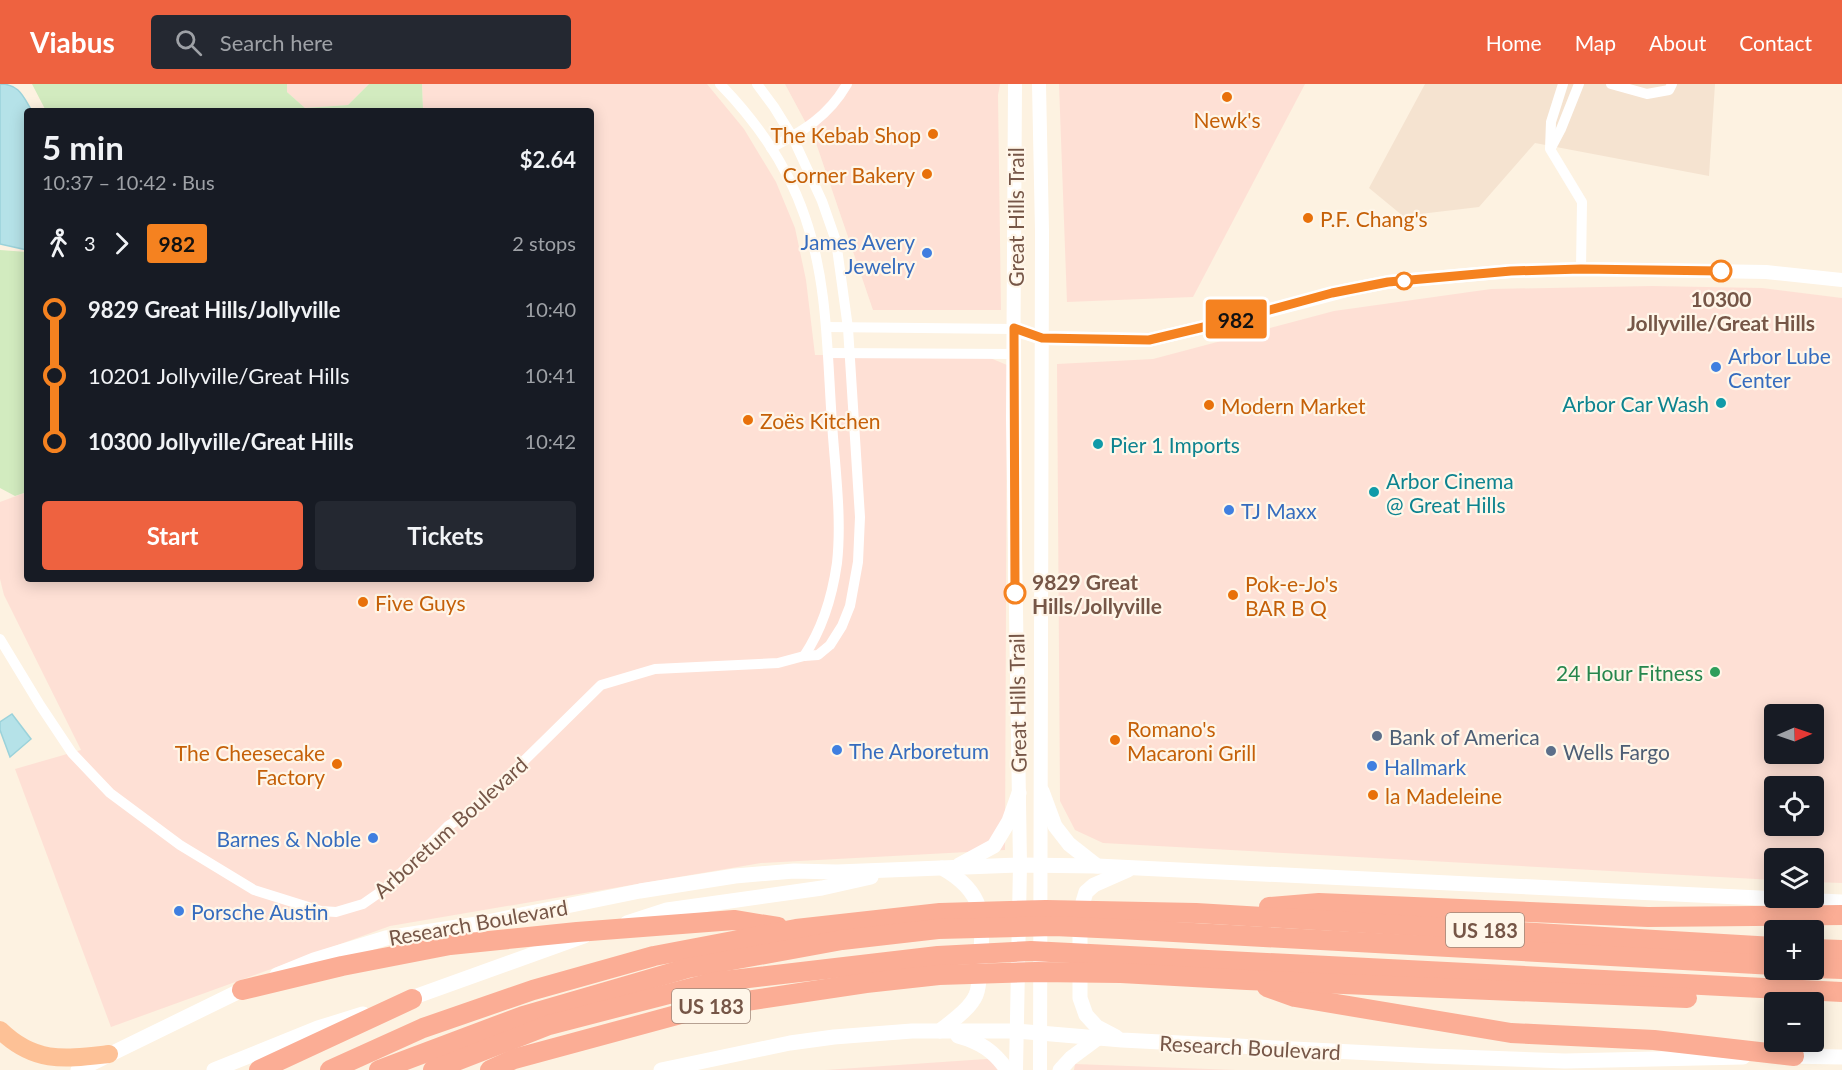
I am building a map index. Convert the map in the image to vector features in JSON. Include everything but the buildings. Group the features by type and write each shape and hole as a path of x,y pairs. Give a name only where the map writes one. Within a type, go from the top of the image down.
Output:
{"highway":[{"path":"1196,914 1319,903 1676,918 1842,915"},
{"name":"US 183","path":"330,1070 423,1028 533,990 654,956 796,929 939,921 1046,910 1122,921 1196,914 1764,945"},
{"path":"242,990 353,964 450,945 734,920 796,929"},
{"path":"379,1070 523,1016 688,968 939,921"},
{"path":"1122,921 1764,964"},
{"path":"1824,949 1842,950"},
{"path":"1120,964 1842,992"},
{"name":"US 183","path":"490,1070 514,1059 706,1007 866,983 938,966 1035,972 1120,964 1247,980 1764,1001"},
{"path":"433,1070 549,1024 715,982 938,966"},
{"path":"1824,968 1842,969"},
{"path":"1247,980 1294,997 1511,1033 1654,1040 1794,1056"},
{"path":"259,1070 412,999"},
{"path":"1824,1003 1842,1004"},
{"path":"0,1030 13,1043 37,1054 71,1058 109,1054"},
{"path":"529,1070 579,1041"}],"main road":[{"path":"1042,791 1055,826 1069,844 1097,866"},
{"path":"1007,1070 1000,1060 982,1045 940,1031 968,1006 976,994 981,948 981,910 973,893 949,867 994,846 1009,821 1019,793"},
{"name":"Research Boulevard","path":"78,1070 242,990 314,960 386,938 477,924 640,891 764,873 1020,865 1097,866 1842,902"},
{"path":"1122,1040 1097,1028 1086,1016 1080,998 1080,912 1086,892 1094,885 1133,868"},
{"name":"Research Boulevard","path":"214,1070 318,1028 412,999 590,934 667,910 822,888 903,869"},
{"name":"Research Boulevard","path":"661,1070 790,1043 912,1031 1016,1031 1122,1040 1565,1061 1842,1057"},
{"path":"1060,1070 1071,1058 1098,1038"}],"street":[{"path":"720,84 744,109 771,148 794,191 819,264 828,353 839,527 838,552 830,600 816,639 804,656"},
{"name":"Arboretum Boulevard","path":"0,639 72,753 110,793 180,845 254,890 321,911 336,912 363,904 386,888 447,826 477,807 600,685 655,669 778,663 818,655 830,645 842,626 850,606 854,585 860,517 848,328 836,241 822,201 792,136 756,84"},
{"path":"771,148 827,113 847,84"},
{"name":"Great Hills Trail","path":"1015,84 1015,581 1020,865 1016,1070"},
{"name":"Great Hills Trail","path":"1039,84 1042,231 1040,1070"},
{"path":"1563,84 1551,122 1550,149 1582,202 1581,269"},
{"path":"1550,149 1562,129 1579,84"},
{"path":"1611,84 1647,94 1669,90 1672,84"},
{"path":"826,327 1014,328 1042,338 1149,340 1317,297 1388,282 1511,271 1581,269 1766,272 1842,280"},
{"path":"828,353 1014,354 1042,338"}],"shaded area":[{"path":"287,84 369,84 348,105 305,108 287,92"},
{"name":"The Arboretum","path":"422,84 707,84 744,129 776,182 795,228 806,280 815,355 983,355 1007,365 1005,850 761,863 390,926 111,1027 15,769 81,750 4,595 0,579 0,502 24,493 24,582 594,582 594,108 423,108"},
{"path":"785,84 1000,84 998,95 1001,310 873,310 815,140"},
{"path":"1059,84 1305,84 1193,297 1067,302"},
{"path":"1425,84 1715,84 1709,176 1535,143 1479,207 1403,216 1369,188"},
{"path":"1652,286 1762,288 1842,298 1842,883 1824,882 1824,848 1764,848 1764,879 1103,843 1075,830 1060,801 1057,364 1153,359 1334,311 1491,289"},
{"path":"1001,1058 1001,1070 825,1070"},
{"path":"1075,1064 1236,1070 1074,1070"}],"green space":[{"path":"32,84 287,84 287,92 305,108 44,108"},
{"path":"369,84 422,84 423,108 305,108 348,105"},
{"path":"0,250 24,252 24,493 15,496 0,488"}],"water":[{"path":"0,84 16,89 30,108 24,108 24,249 0,244"},
{"path":"12,714 31,739 10,757 0,730 0,722"}],"bus line":[{"name":"982","path":"1015,593 1014,328 1042,338 1149,340 1332,293 1388,282 1511,271 1581,269 1721,271"}],"place":[{"name":"Newk's","path":"1227,97"},
{"name":"The Kebab Shop","path":"933,134"},
{"name":"Corner Bakery","path":"927,174"},
{"name":"P.F. Chang's","path":"1308,218"},
{"name":"James Avery Jewelry","path":"927,253"},
{"name":"10300 Jollyville/Great Hills","path":"1721,271"},
{"name":"Arbor Lube Center","path":"1716,367"},
{"name":"Arbor Car Wash","path":"1721,403"},
{"name":"Modern Market","path":"1209,405"},
{"name":"Zoës Kitchen","path":"748,420"},
{"name":"Pier 1 Imports","path":"1098,444"},
{"name":"Arbor Cinema @ Great Hills","path":"1374,492"},
{"name":"TJ Maxx","path":"1229,510"},
{"name":"9829 Great Hills/Jollyville","path":"1015,593"},
{"name":"Pok-e-Jo's BAR B Q","path":"1233,595"},
{"name":"Five Guys","path":"363,602"},
{"name":"24 Hour Fitness","path":"1715,672"},
{"name":"Bank of America","path":"1377,736"},
{"name":"Romano's Macaroni Grill","path":"1115,740"},
{"name":"The Arboretum","path":"837,750"},
{"name":"Wells Fargo","path":"1551,751"},
{"name":"The Cheesecake Factory","path":"337,764"},
{"name":"Hallmark","path":"1372,766"},
{"name":"la Madeleine","path":"1373,795"},
{"name":"Barnes & Noble","path":"373,838"},
{"name":"Porsche Austin","path":"179,911"}]}
